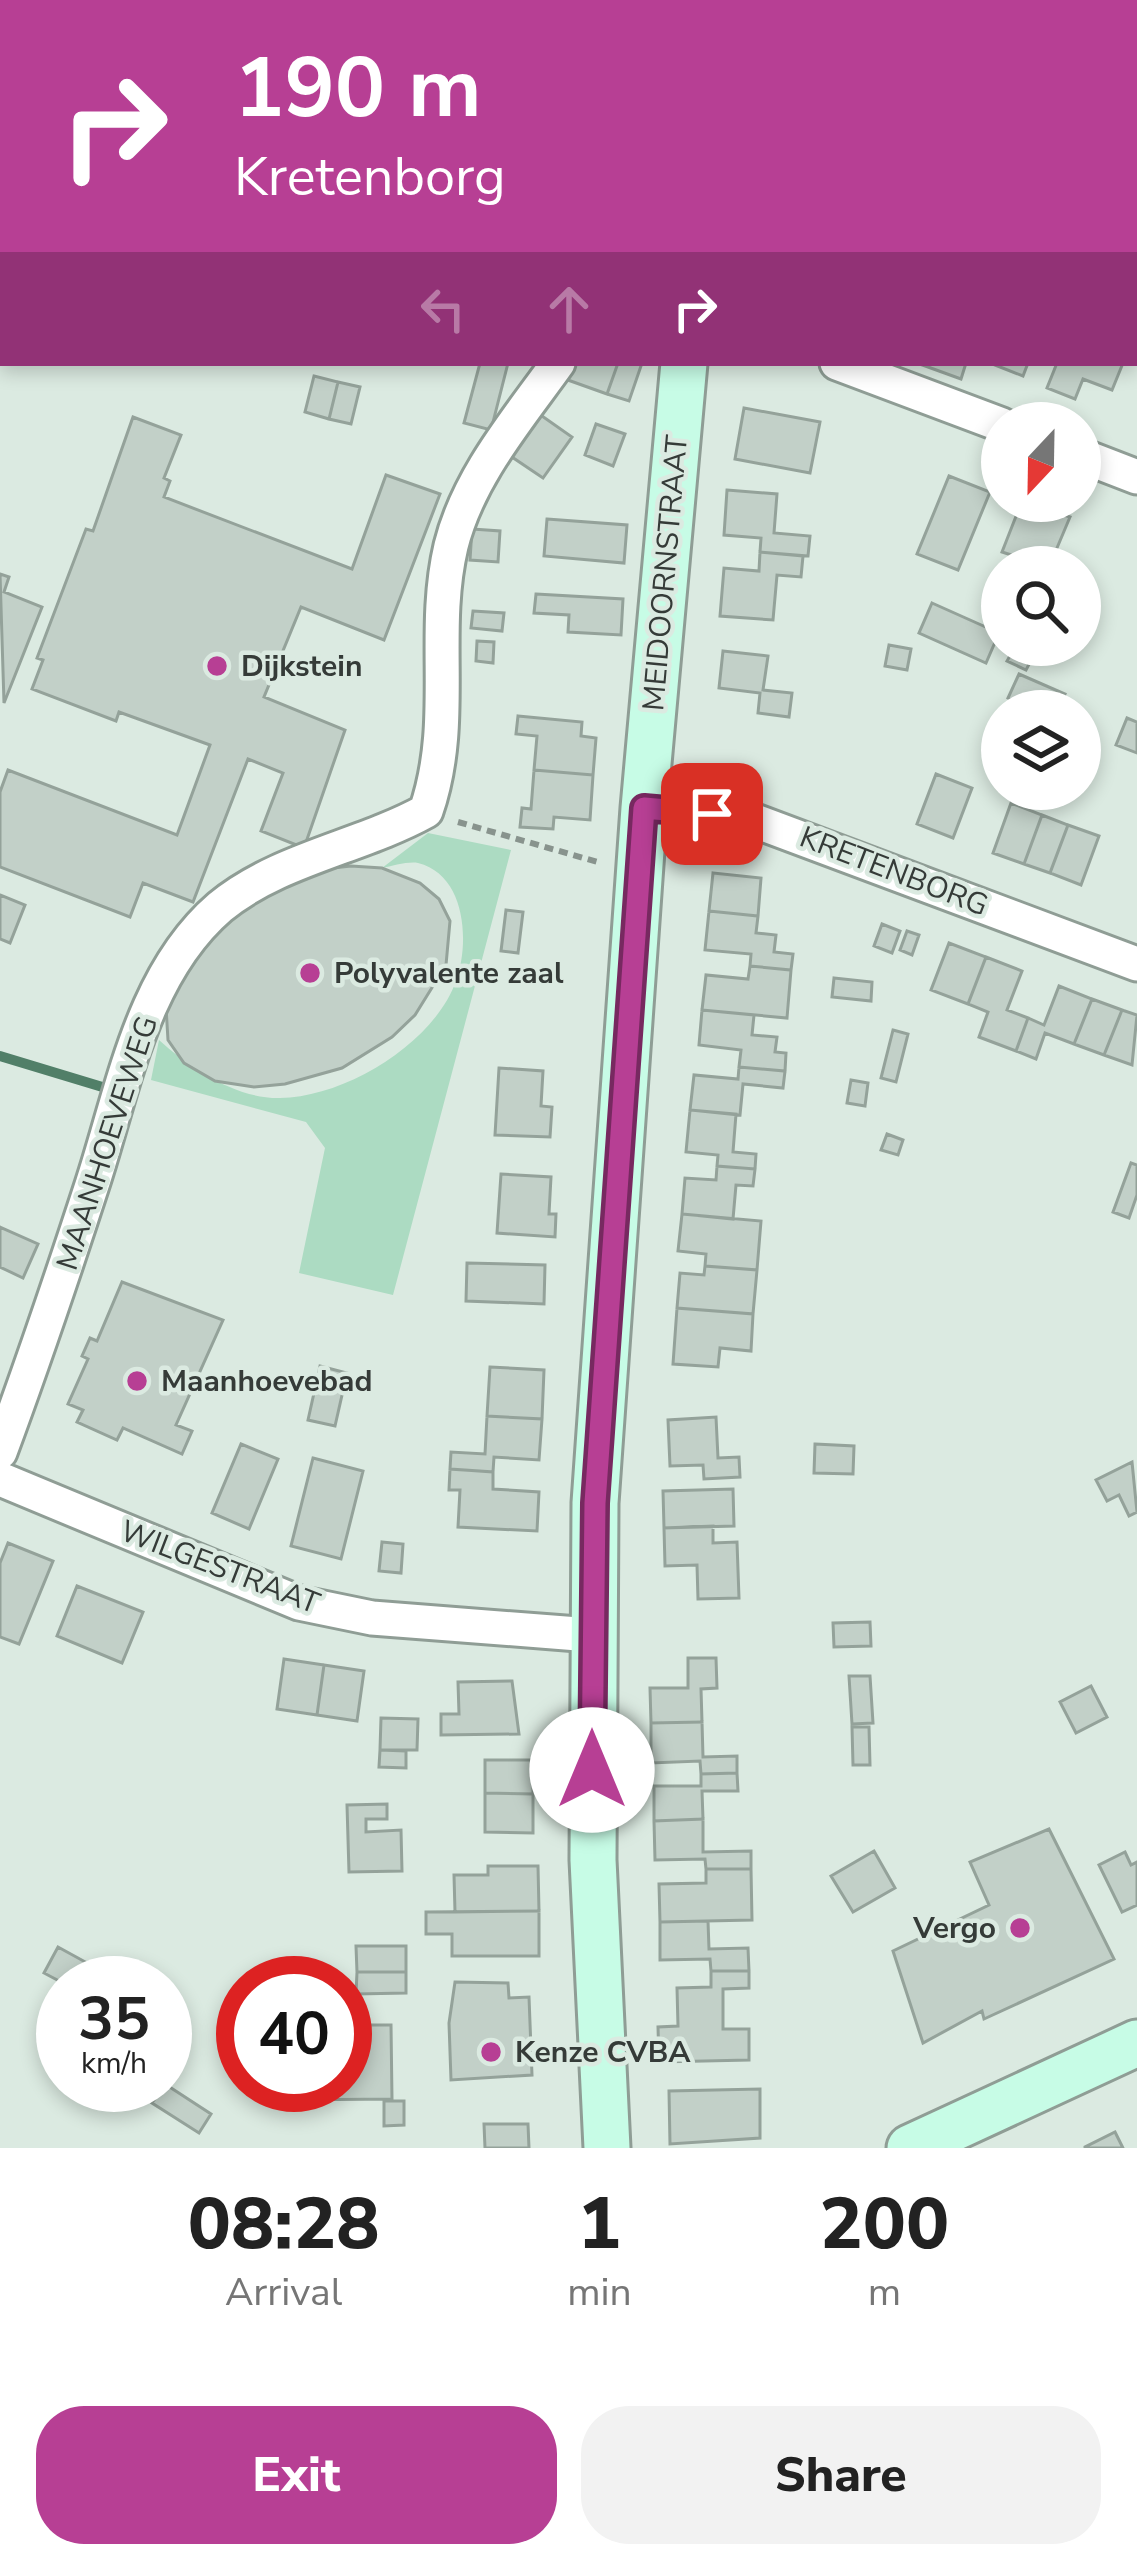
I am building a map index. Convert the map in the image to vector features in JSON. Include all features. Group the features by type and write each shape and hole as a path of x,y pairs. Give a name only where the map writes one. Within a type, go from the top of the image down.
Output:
{"street":[{"path":"426,811 441,766 452,545 482,471 556,366"},
{"name":"MEIDOORNSTRAAT","path":"608,2148 593,1860 591,1635 644,808 684,366"},
{"path":"845,366 981,417"},
{"path":"1101,463 1137,477"},
{"name":"KRETENBORG","path":"644,808 747,818 1137,964"},
{"name":"MAANHOEVEWEG","path":"0,1451 56,1298 134,1046 177,957 221,907 289,868 426,811"},
{"name":"WILGESTRAAT","path":"0,1479 299,1604 372,1618 591,1635"},
{"path":"910,2148 1137,2042"}],"path":[{"path":"426,811 640,873"}],"green space":[{"path":"428,833 511,850 393,1295 299,1273 325,1148 306,1122 151,1080 159,1040 215,1080 247,1093 280,1098 306,1095 359,1077 408,1045 445,1004 463,948 460,912 446,881 418,863 382,868"}],"building":[{"path":"479,366 507,366 491,430 464,423"},
{"path":"569,366 617,366 607,394 565,379"},
{"path":"617,366 641,366 629,401 607,394"},
{"path":"925,366 965,366 961,379"},
{"path":"998,366 1027,366 1023,376"},
{"path":"1056,366 1122,366 1112,390 1083,379 1075,399 1047,388"},
{"path":"314,376 338,382 329,419 305,412"},
{"path":"338,382 360,387 351,424 329,419"},
{"path":"744,408 820,422 810,473 735,459"},
{"path":"532,409 572,437 543,478 503,451"},
{"path":"133,417 181,435 164,478 170,481 164,497 352,569 386,475 440,494 384,640 301,607 264,697 345,730 304,848 261,831 283,773 248,759 193,902 143,883 130,917 0,867 0,792 8,770 177,835 210,745 119,712 116,721 32,689 43,660 37,658 86,529 93,531"},
{"path":"596,424 625,434 613,466 585,455"},
{"path":"949,476 981,488 981,514 958,570 917,554"},
{"path":"727,490 777,494 774,533 810,536 808,556 760,552 761,538 724,535"},
{"path":"547,519 627,525 624,563 544,556"},
{"path":"1014,522 1068,522 1058,546 1004,546"},
{"path":"472,529 500,531 498,562 470,560"},
{"path":"760,552 803,556 801,577 777,575 773,620 720,616 724,568 759,571"},
{"path":"0,574 9,577 4,592 42,607 4,703"},
{"path":"536,594 623,599 621,635 568,632 569,615 534,613"},
{"path":"932,603 981,625 981,661 919,633"},
{"path":"473,611 504,613 502,631 471,628"},
{"path":"477,641 494,642 493,663 476,661"},
{"path":"889,645 911,649 907,670 885,666"},
{"path":"723,651 768,656 763,690 792,693 789,717 758,713 760,693 719,688"},
{"path":"1019,674 1056,690 1012,690"},
{"path":"518,716 582,722 581,736 596,738 593,775 534,770 537,736 516,734"},
{"path":"1127,718 1137,722 1137,753 1116,745"},
{"path":"534,770 593,775 590,820 554,817 553,829 520,827 522,808 531,809"},
{"path":"936,774 972,788 953,838 917,824"},
{"path":"1008,810 1042,815 1024,864 993,853"},
{"path":"1042,815 1068,825 1050,873 1024,864"},
{"path":"1068,825 1099,836 1081,885 1050,873"},
{"name":"Polyvalente zaal","path":"382,868 420,883 439,899 450,921 446,965 415,1015 392,1037 342,1068 285,1084 254,1087 215,1081 184,1063 168,1040 166,1007 189,955 237,906 324,869"},
{"path":"713,873 761,878 758,916 709,911"},
{"path":"0,895 25,905 10,943 0,939"},
{"path":"506,910 523,912 518,953 501,951"},
{"path":"709,911 758,916 756,933 776,935 774,952 793,954 791,970 750,966 751,954 705,950"},
{"path":"882,924 900,931 892,953 874,946"},
{"path":"907,931 919,935 912,955 900,950"},
{"path":"949,943 986,957 968,1004 931,990"},
{"path":"986,957 1022,971 1007,1010 1028,1018 1016,1051 979,1037 988,1012 968,1004"},
{"path":"750,966 791,970 787,1018 702,1010 706,975 748,979"},
{"path":"834,978 872,982 871,1001 832,997"},
{"path":"1059,986 1092,999 1074,1044 1045,1033 1036,1059 1016,1051 1028,1018 1044,1025"},
{"path":"1092,999 1122,1010 1104,1055 1074,1044"},
{"path":"702,1010 754,1015 752,1035 777,1037 775,1052 786,1053 785,1071 739,1067 741,1050 699,1045"},
{"path":"1122,1010 1137,1015 1132,1065 1104,1055"},
{"path":"893,1030 908,1034 896,1082 881,1078"},
{"path":"739,1067 785,1071 783,1088 743,1084 740,1115 690,1110 694,1075 738,1079"},
{"path":"499,1068 543,1071 541,1106 552,1107 550,1137 495,1135"},
{"path":"851,1080 868,1083 865,1106 847,1103"},
{"path":"690,1110 736,1114 733,1152 756,1154 755,1169 717,1166 718,1155 686,1152"},
{"path":"887,1134 903,1140 898,1155 881,1150"},
{"path":"1131,1163 1137,1165 1137,1195 1129,1218 1113,1212"},
{"path":"717,1166 755,1169 753,1186 736,1185 733,1219 682,1214 685,1178 716,1180"},
{"path":"501,1174 551,1177 549,1214 556,1214 555,1237 497,1233"},
{"path":"682,1214 761,1221 757,1270 705,1266 706,1254 678,1251"},
{"path":"0,1227 38,1244 23,1278 0,1267"},
{"path":"467,1263 545,1265 544,1304 466,1301"},
{"path":"705,1266 757,1270 753,1314 677,1308 680,1273 704,1275"},
{"name":"Maanhoevebad","path":"122,1282 223,1320 176,1425 192,1431 182,1454 123,1428 117,1440 77,1422 83,1410 68,1404 88,1359 82,1356 90,1338 97,1341"},
{"path":"677,1308 753,1314 751,1351 720,1348 718,1367 673,1364"},
{"path":"320,1366 347,1373 335,1426 308,1420"},
{"path":"490,1367 544,1370 542,1419 487,1416"},
{"path":"487,1416 542,1419 539,1460 494,1457 493,1472 450,1469 451,1452 485,1454"},
{"path":"716,1417 718,1458 739,1457 740,1477 704,1479 703,1465 670,1466 668,1420"},
{"path":"241,1444 278,1459 249,1529 212,1513"},
{"path":"815,1444 854,1446 853,1474 814,1473"},
{"path":"313,1458 363,1471 341,1559 291,1546"},
{"path":"1132,1462 1137,1512 1129,1516 1119,1495 1107,1501 1096,1480"},
{"path":"450,1469 493,1472 493,1489 539,1492 537,1531 458,1527 460,1490 449,1490"},
{"path":"733,1489 734,1526 664,1528 663,1491"},
{"path":"713,1526 713,1543 737,1542 739,1598 698,1599 697,1565 665,1566 664,1528"},
{"path":"382,1542 403,1544 401,1573 379,1571"},
{"path":"8,1543 53,1561 19,1644 0,1637 0,1563"},
{"path":"77,1586 143,1612 122,1663 57,1636"},
{"path":"870,1622 871,1646 834,1647 833,1623"},
{"path":"688,1658 716,1658 717,1688 701,1689 702,1722 651,1723 650,1688 688,1688"},
{"path":"284,1659 324,1665 317,1715 277,1709"},
{"path":"324,1665 364,1671 357,1721 317,1715"},
{"path":"849,1676 870,1676 873,1723 852,1724"},
{"path":"512,1681 519,1734 441,1735 441,1714 459,1714 458,1682"},
{"path":"1091,1686 1107,1717 1076,1733 1060,1702"},
{"path":"381,1718 418,1719 417,1750 380,1750"},
{"path":"702,1722 703,1757 737,1756 737,1773 701,1774 700,1761 651,1763 651,1723"},
{"path":"852,1727 869,1727 870,1765 853,1765"},
{"path":"380,1750 406,1751 406,1768 379,1767"},
{"path":"485,1760 533,1760 533,1794 485,1793"},
{"path":"737,1773 738,1791 702,1791 703,1819 654,1821 654,1786 701,1786 701,1774"},
{"path":"485,1793 533,1794 533,1833 485,1832"},
{"path":"387,1804 387,1819 366,1819 366,1832 401,1830 402,1871 349,1872 347,1805"},
{"path":"703,1819 703,1852 751,1851 751,1869 706,1869 705,1859 655,1860 654,1821"},
{"name":"Vergo","path":"1049,1829 1114,1959 984,2019 982,2011 923,2043 893,1951 989,1905 970,1862"},
{"path":"874,1851 895,1888 853,1912 831,1876"},
{"path":"1125,1852 1131,1865 1137,1862 1137,1905 1122,1912 1099,1865"},
{"path":"488,1866 538,1866 539,1911 455,1912 454,1875 488,1875"},
{"path":"706,1869 751,1869 752,1920 660,1922 659,1884 706,1883"},
{"path":"539,1911 539,1956 452,1956 452,1934 426,1934 426,1912"},
{"path":"708,1921 709,1949 748,1948 749,1971 711,1971 710,1959 660,1960 660,1922"},
{"path":"356,1946 406,1946 406,1972 372,1972 372,1956 356,1956"},
{"path":"58,1947 74,1956 53,1956"},
{"path":"711,1971 749,1971 749,1988 723,1989 723,2029 749,2029 749,2060 659,2062 658,2027 678,2026 677,1988 711,1987"},
{"path":"372,1972 406,1972 406,1993 372,1994"},
{"name":"Kenze CVBA","path":"455,1982 508,1983 509,1998 529,1997 532,2075 451,2080 449,2023"},
{"path":"372,2025 391,2025 392,2099 372,2099"},
{"path":"760,2089 760,2138 670,2144 669,2091"},
{"path":"384,2101 404,2101 404,2125 384,2126"},
{"path":"192,2102 211,2114 199,2133 166,2112 192,2112"},
{"path":"484,2124 528,2124 529,2148 485,2148"},
{"path":"1115,2132 1123,2148 1085,2148 1085,2147"}],"waterway":[{"path":"0,1056 109,1089"}],"place":[{"name":"Dijkstein","path":"217,666"},
{"name":"Polyvalente zaal","path":"310,973"},
{"name":"Maanhoevebad","path":"137,1381"},
{"name":"Vergo","path":"1020,1928"},
{"name":"Kenze CVBA","path":"491,2052"}],"route":[{"path":"592,1770 595,1503 644,808 712,814"}]}
